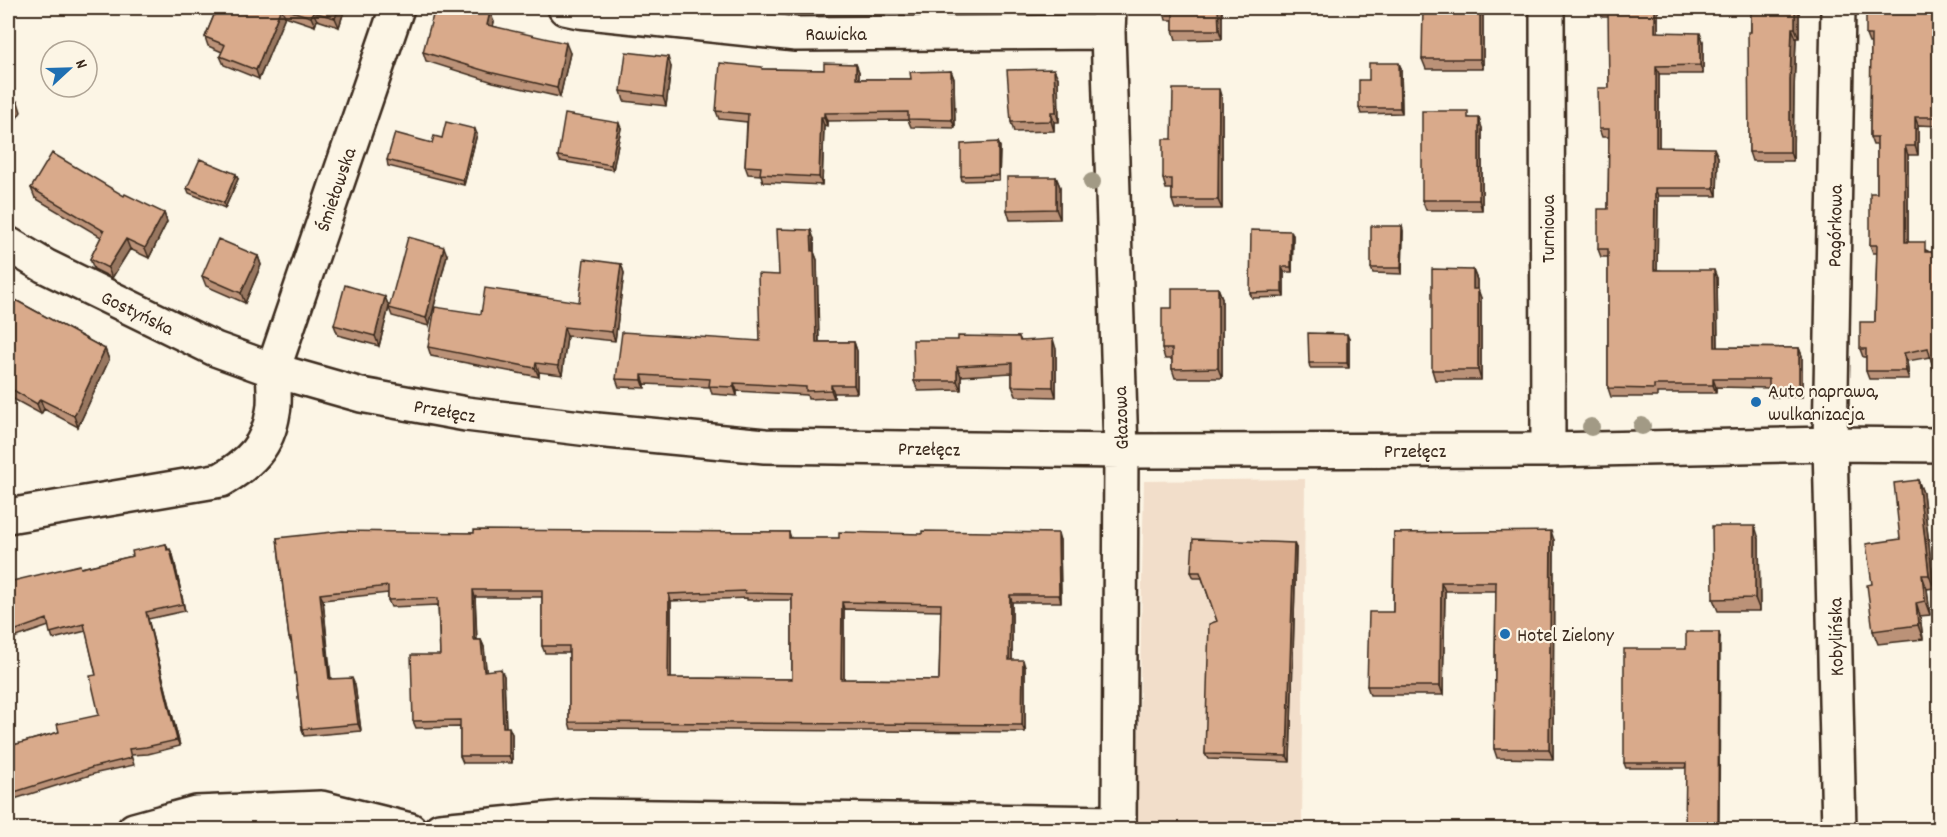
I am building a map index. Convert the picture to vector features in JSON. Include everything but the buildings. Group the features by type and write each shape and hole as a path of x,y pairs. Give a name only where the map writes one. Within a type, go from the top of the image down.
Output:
{"street":[{"name":"Śmiełowska","path":"273,370 397,8"},
{"name":"Rawicka","path":"565,8 796,34 1108,20"},
{"name":"Turniowa","path":"1547,8 1548,450"},
{"name":"Pagórkowa","path":"1830,444 1838,8"},
{"name":"Głazowa","path":"1108,20 1121,451 1119,826"},
{"name":"Gostyńska","path":"8,244 45,266 214,349 273,370"},
{"name":"Przełęcz","path":"273,370 361,394 466,414 597,430 765,446 1121,451 1548,450 1830,444 1940,445"},
{"path":"8,516 221,480 253,458 264,440 274,412 273,370"},
{"name":"Kobylińska","path":"1830,444 1839,830"},
{"path":"134,830 321,808 410,830"},
{"path":"440,830 585,816 1119,826"}],"shaded area":[{"path":"1305,479 1302,829 1137,830 1144,481"}],"place":[{"name":"Auto naprawa, wulkanizacja","path":"1756,402"},
{"name":"Hotel Zielony","path":"1505,634"}]}
